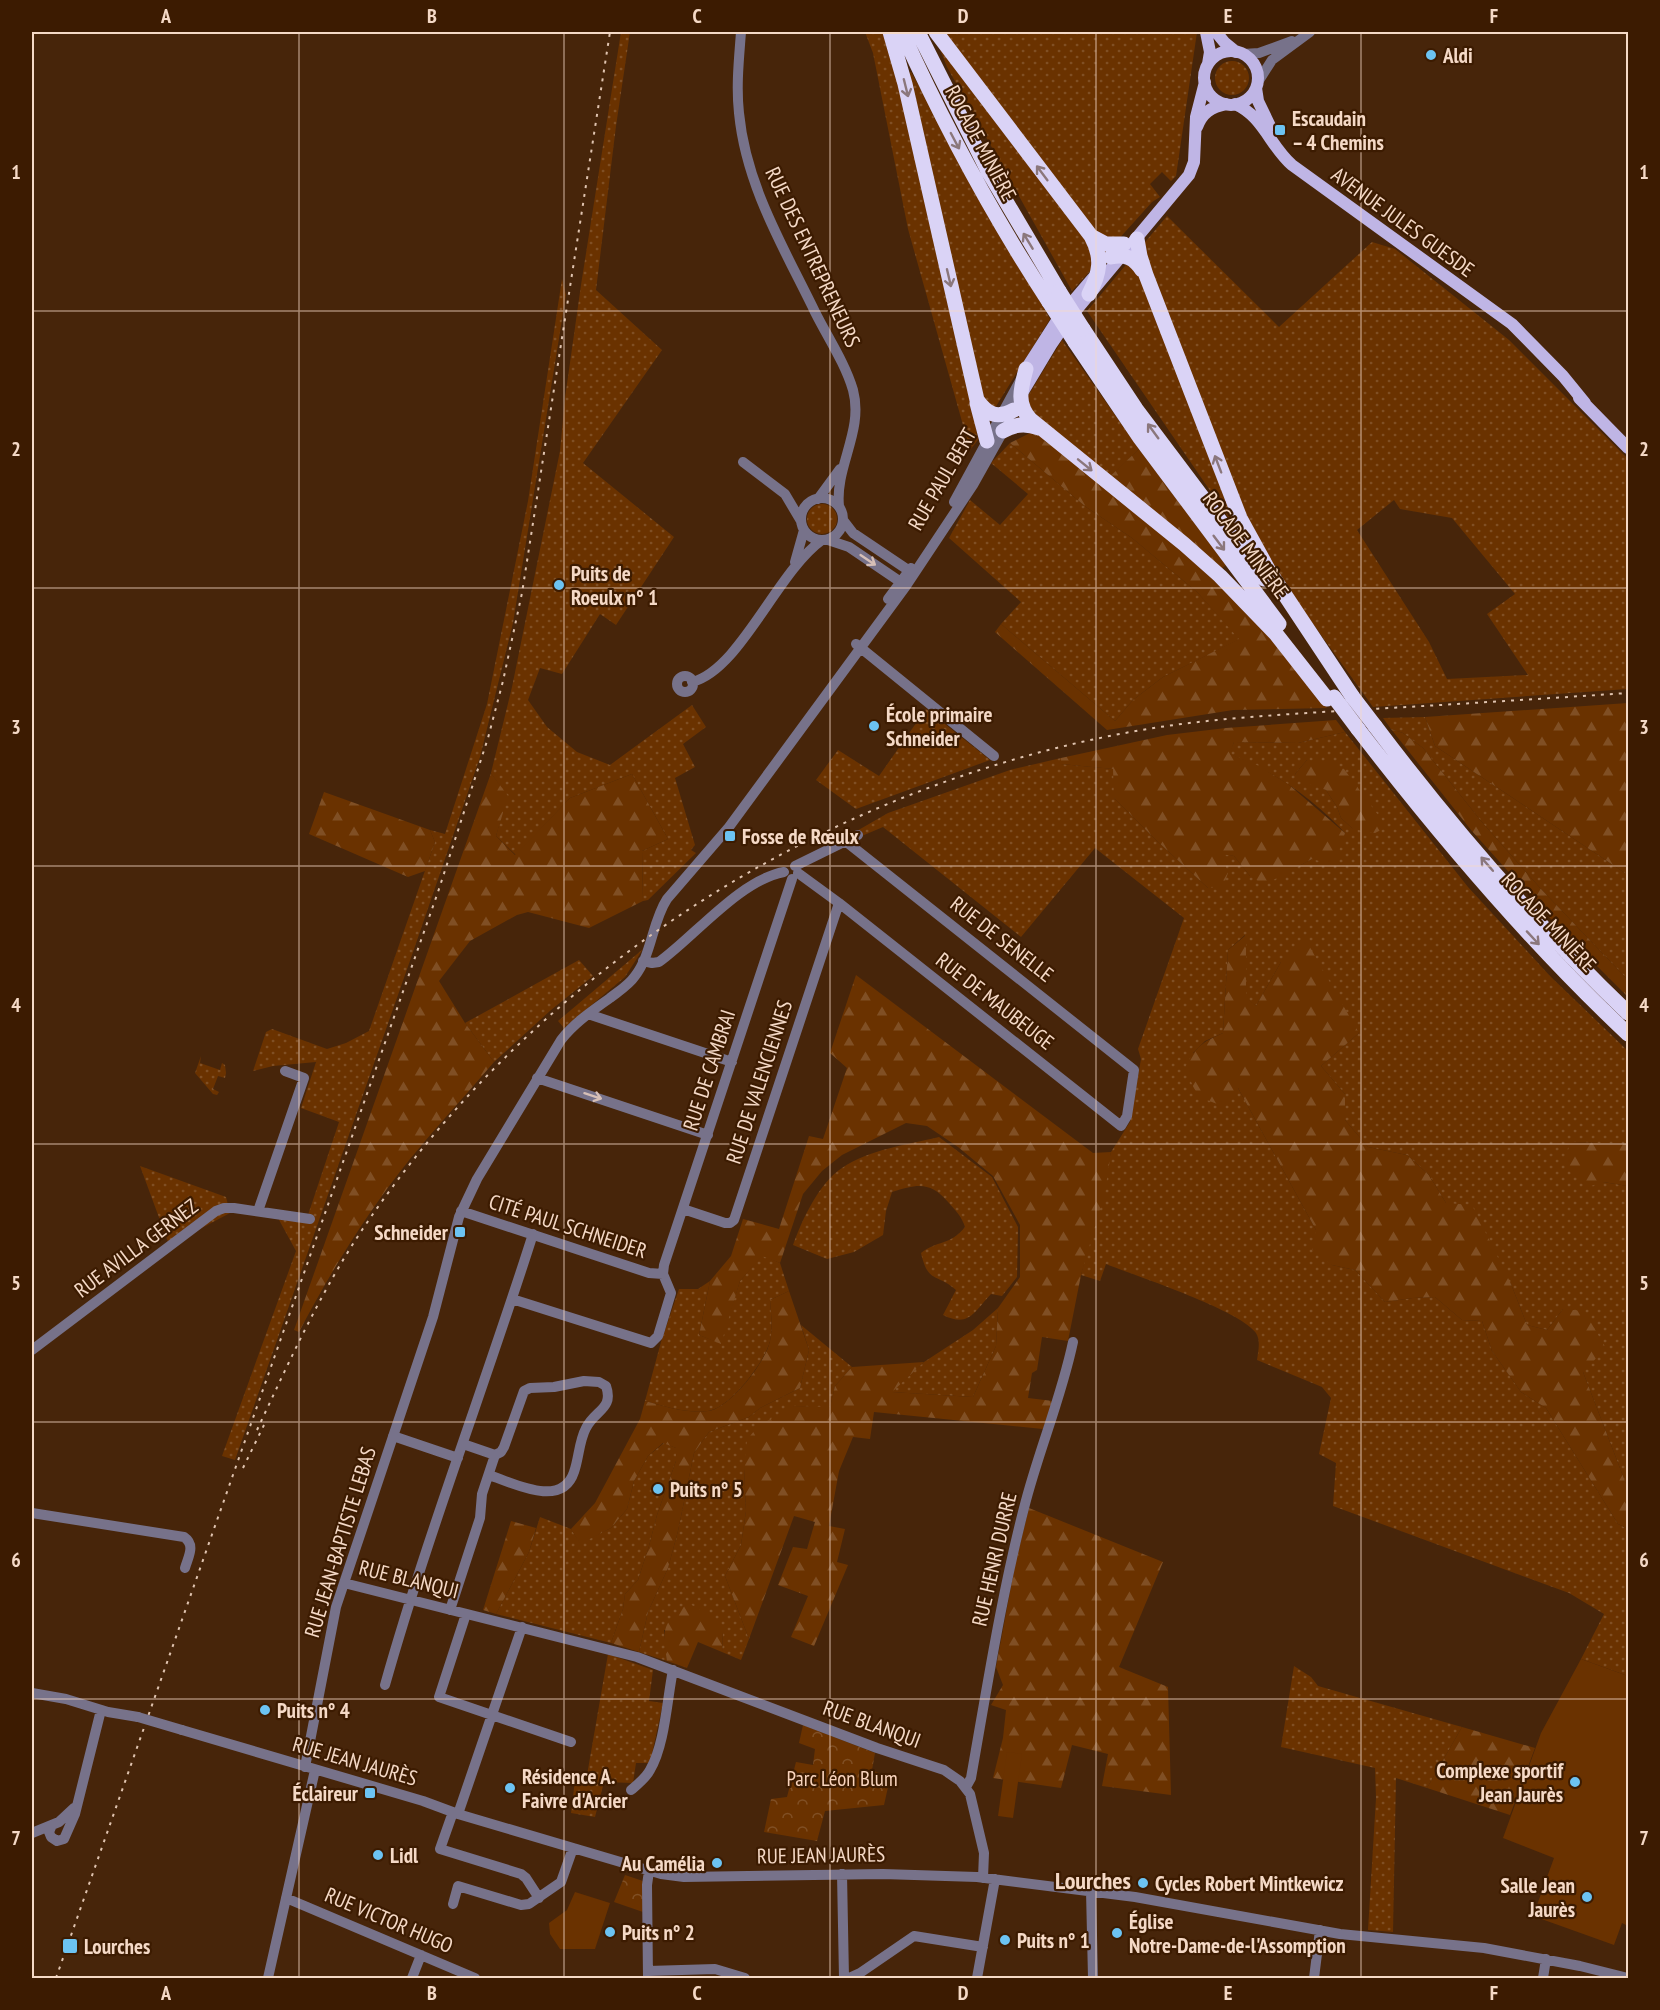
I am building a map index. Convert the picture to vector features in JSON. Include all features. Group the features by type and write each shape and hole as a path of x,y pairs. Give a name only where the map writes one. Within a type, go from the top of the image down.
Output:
{"highway":[{"path":"890,32 905,84 987,441"},
{"name":"ROCADE MINIÈRE","path":"902,32 971,171 1079,335 1140,438 1354,729 1456,853 1517,921 1629,1034"},
{"name":"ROCADE MINIÈRE","path":"918,32 987,171 1054,297"},
{"path":"936,32 1091,236 1099,255 1100,270 1089,294"},
{"path":"1091,236 1106,244 1124,249 1138,249 1240,519 1269,571 1352,696"},
{"name":"ROCADE MINIÈRE","path":"1079,335 1374,726 1451,822 1568,953 1629,1013"},
{"path":"1011,408 1026,369"},
{"path":"977,400 988,413 1011,408 1025,413 1039,428 1179,540 1220,576 1276,634 1331,698"},
{"path":"1003,431 1021,424 1039,428"}],"main road":[{"path":"1206,32 1210,52 1205,82 1213,97 1230,104"},
{"path":"1196,128 1200,119 1209,110 1249,98 1257,85 1258,73 1254,64 1225,43 1216,32"},
{"path":"1208,64 1222,53 1240,53"},
{"name":"RUE PAUL BERT","path":"1011,408 1055,339 1089,294 1124,249 1182,185 1191,171 1196,154 1196,117 1205,82"},
{"name":"AVENUE JULES GUESDE","path":"1257,85 1258,101 1269,125 1313,181"},
{"name":"AVENUE JULES GUESDE","path":"1230,104 1253,115 1284,158 1470,294 1496,316 1629,448"},
{"name":"RUE PAUL BERT","path":"1026,369 1058,319 1100,270 1124,249"}],"street":[{"name":"RUE DES ENTREPRENEURS","path":"741,32 738,105 750,170 765,210 844,368 854,396 855,426 838,489 839,506"},
{"path":"1240,53 1259,53 1308,33"},
{"path":"1257,85 1272,60 1308,33"},
{"name":"RUE PAUL BERT","path":"461,1212 472,1187 564,1036 636,976 667,898 723,835 968,492 1003,431 1026,369"},
{"name":"RUE PAUL BERT","path":"912,572 987,441 1011,408"},
{"name":"RUE DES ENTREPRENEURS","path":"816,499 828,486 844,461"},
{"path":"743,462 779,489 791,502 812,538 849,547 903,584"},
{"path":"779,489 797,497 830,499 839,506 843,520 853,533 912,572"},
{"path":"791,570 801,546 805,507 816,499"},
{"path":"692,682 711,674 735,649 791,570 809,551 838,533 843,520"},
{"path":"858,645 994,756"},
{"path":"643,961 659,962 740,894 766,879 792,872 844,840 858,835"},
{"name":"RUE DE SENELLE","path":"844,840 1134,1070"},
{"name":"RUE DE MAUBEUGE","path":"792,872 839,903 1121,1126 1127,1112 1134,1070"},
{"name":"RUE DE CAMBRAI","path":"663,1274 792,872"},
{"name":"RUE DE VALENCIENNES","path":"683,1209 725,1223 734,1220 839,903"},
{"path":"588,1014 732,1062"},
{"path":"258,1211 304,1078 285,1071"},
{"path":"537,1078 708,1135"},
{"name":"RUE AVILLA GERNEZ","path":"32,1350 216,1211 234,1208 310,1219"},
{"name":"CITÉ PAUL SCHNEIDER","path":"461,1212 649,1272 663,1274"},
{"name":"RUE JEAN-BAPTISTE LEBAS","path":"268,1978 311,1771 332,1624 433,1317 461,1212"},
{"path":"385,1685 410,1600 533,1234"},
{"path":"512,1299 651,1343 658,1336 671,1293 663,1274"},
{"name":"RUE HENRI DURRE","path":"966,1787 971,1778 1009,1571 1021,1521 1065,1378 1073,1342"},
{"path":"463,1444 495,1455 501,1452 522,1394 526,1389 587,1381 602,1383 607,1390 608,1402 586,1428 573,1476 562,1488 554,1492 544,1492 489,1475"},
{"path":"393,1436 458,1458"},
{"path":"450,1610 480,1518 482,1494 495,1455"},
{"path":"32,1513 181,1536 191,1544 185,1568"},
{"name":"RUE BLANQUI","path":"344,1583 617,1651 877,1748 944,1770 966,1787"},
{"path":"466,1614 439,1697 571,1742"},
{"path":"522,1627 492,1714 440,1849 521,1874 539,1898"},
{"path":"631,1790 647,1776 654,1763 673,1670"},
{"name":"RUE JEAN JAURÈS","path":"32,1693 138,1717 311,1771 423,1801 455,1813 668,1875 914,1874 989,1879 1135,1897 1320,1930 1472,1946 1546,1959 1628,1978"},
{"path":"32,1833 52,1839 62,1840 66,1837 78,1803 101,1710"},
{"path":"966,1787 972,1798 989,1879 983,1947 977,1978"},
{"path":"52,1839 49,1832 78,1803"},
{"path":"32,1833 56,1824 66,1826 68,1832"},
{"path":"453,1904 458,1886 524,1905 539,1898 561,1882 573,1848"},
{"path":"649,1871 647,1885 648,1975 716,1969 745,1978"},
{"path":"842,1874 847,1978 860,1973 914,1936 983,1947"},
{"path":"1091,1891 1093,1978"},
{"name":"RUE VICTOR HUGO","path":"286,1898 475,1978"},
{"path":"1314,1978 1320,1930"},
{"path":"412,1978 421,1955"},
{"path":"1543,1978 1546,1959"}],"green space":[{"path":"621,32 630,32 596,290 662,350 583,463 674,537 616,625 600,614 562,674 540,668 528,700 547,727 577,752 610,765 692,705 706,727 683,744 695,767 675,778 695,845 691,850 696,853 648,900 643,901 642,851 668,839 632,774 570,798 516,855 496,836 507,796 491,773 512,687 560,451 581,285"},
{"path":"865,32 883,32 896,77 911,72 1050,319 995,408 973,411 978,440 970,450 908,229 873,53"},
{"path":"933,32 1197,32 1176,176 1171,181 1162,172 1150,184 1160,197 1152,202 1072,291 947,67"},
{"path":"1232,61 1244,66 1249,78 1244,90 1232,95 1220,90 1215,78 1220,66"},
{"path":"1167,216 1279,327 1372,242 1395,249 1509,340 1628,459 1628,689 1373,707 1298,603 1269,559 1252,525 1235,527 1087,311","holes":["1394,500 1400,509 1452,518 1515,594 1487,614 1528,675 1447,679 1429,642 1357,530"]},
{"path":"562,279 566,295 513,623 480,757 235,1460 222,1456 296,1251 278,1218 306,1221 339,1122 301,1108 316,1062 273,1066 253,1071 266,1032 272,1029 327,1049 346,1043 369,1031 435,842 430,830 445,834 487,704 528,501"},
{"path":"1062,340 1139,449 1102,485 1060,450 1030,433 1028,396"},
{"path":"1030,433 1060,450 1102,484 1139,449 1226,565 1213,576 1250,613 1327,708 1233,710 1107,730 995,632 1001,624 1115,721 1133,700 1163,677 1239,639 1197,592 1132,538 1086,507 1010,443"},
{"path":"1010,443 1086,507 1132,538 1197,592 1240,639 1163,677 1133,700 1115,721 1001,624 1021,602 949,538 970,500 1000,525 1028,494 991,463"},
{"path":"822,504 833,508 837,519 833,530 822,534 811,530 807,519 811,508"},
{"path":"1628,703 1628,875 1435,746 1425,717"},
{"path":"926,709 990,760 856,809 816,780 838,750 879,776"},
{"path":"1425,717 1435,746 1628,875 1628,980 1541,889 1481,821 1423,748 1403,733 1391,729 1383,718"},
{"path":"1336,720 1345,732 1298,743 1234,742 1230,754 1257,765 1288,784 1345,833 1334,865 1312,859 1264,885 1250,876 1234,856 1221,854 1228,873 1223,887 1208,888 1114,798 1113,769 1061,764 1061,758 1167,735"},
{"path":"1391,729 1403,733 1423,748 1481,821 1541,889 1628,980 1628,997 1558,927 1471,830"},
{"path":"1345,732 1468,887 1550,976 1628,1051 1628,1144 1571,1142 1603,1182 1628,1186 1628,1489 1583,1372 1563,1309 1547,1330 1527,1325 1511,1284 1446,1203 1429,1175 1407,1155 1368,1147 1345,1120 1345,1094 1321,1066 1359,1033 1281,962 1256,1006 1246,998 1245,935 1228,950 1223,1033 1205,1041 1193,1053 1238,1088 1316,1230 1332,1265 1355,1270 1385,1302 1435,1297 1462,1320 1482,1321 1492,1351 1521,1392 1546,1408 1618,1524 1628,1529 1628,1676 1581,1659 1604,1614 1569,1593 1333,1506 1336,1463 1319,1454 1331,1398 1322,1387 1257,1360 1258,1336 1246,1324 1209,1304 1106,1264 1100,1281 1081,1275 1111,1152 1130,1122 1141,1059 1138,1049 1184,918 1095,848 1021,937 883,827 857,838 855,832 888,813 1010,770 1061,758 1061,764 1114,769 1114,798 1208,888 1220,853 1234,856 1250,876 1297,867 1312,859 1345,833 1306,797 1261,768 1229,754 1234,742 1298,743","holes":["1307,760 1353,829 1341,818 1326,790 1295,774"]},
{"path":"1307,760 1331,763 1344,769 1387,827 1375,833 1353,829 1341,818 1326,790 1306,783 1295,774"},
{"path":"491,773 508,796 496,836 515,855 570,798 632,774 668,839 642,851 643,901 589,928 528,912 517,915 470,941 439,981 465,1023 494,1062 394,1180 337,1265 299,1332 294,1330"},
{"path":"324,792 430,830 435,842 425,871 408,877 309,834"},
{"path":"1246,935 1246,997 1256,1006 1281,962 1304,937 1359,1033 1321,1066 1345,1094 1345,1120 1368,1147 1407,1155 1429,1175 1446,1203 1472,1205 1511,1284 1527,1325 1547,1330 1563,1309 1584,1311 1606,1348 1583,1372 1628,1489 1628,1529 1618,1524 1546,1408 1521,1392 1492,1351 1482,1321 1462,1320 1435,1297 1385,1302 1355,1270 1332,1265 1312,1249 1316,1230 1238,1088 1220,1105 1205,1099 1196,1092 1186,1066 1201,1045 1223,1033 1228,950"},
{"path":"643,949 625,977 564,1028 558,1021"},
{"path":"579,960 593,976 551,1010 494,1062 465,1023"},
{"path":"856,975 1093,1153 1111,1152 1105,1192 1081,1275 1068,1341 1042,1337 1037,1370 1032,1373 1028,1398 1053,1401 1043,1429 874,1412 870,1439 853,1437 839,1471 829,1526 845,1529 837,1562 848,1565 814,1646 791,1637 808,1596 778,1585 793,1547 807,1549 815,1522 794,1516 749,1639 725,1576 741,1545 746,1511 744,1468 747,1440 758,1426 794,1406 830,1407 835,1386 852,1367 924,1362 892,1392 973,1397 996,1346 998,1308 1020,1277 1020,1225 993,1176 958,1147 927,1126 906,1123 842,1155 822,1171 803,1194 780,1263 762,1256 740,1281 721,1344 699,1335 710,1281 731,1256 743,1219 779,1229 809,1136 823,1139 847,1068 830,1053"},
{"path":"201,1056 200,1063 220,1070 222,1063 225,1065 225,1078 218,1076 213,1089 219,1092 217,1095 213,1094 195,1073"},
{"path":"939,1137 992,1177 1018,1227 1017,1277 1002,1296 991,1294 975,1312 959,1320 943,1315 956,1290 930,1274 921,1253 949,1240 965,1227 949,1203 936,1191 916,1186 892,1192 886,1211 883,1235 854,1252 827,1259 793,1245 806,1214 819,1192 842,1168 864,1156"},
{"path":"1571,1142 1628,1144 1628,1186 1603,1182 1591,1186 1570,1172 1565,1158"},
{"path":"140,1166 226,1197 230,1213 198,1230 171,1250"},
{"path":"762,1255 780,1263 789,1291 770,1300 772,1326 770,1341 754,1372 736,1394 708,1411 684,1410 645,1401 661,1342 679,1289 698,1289 710,1281 699,1335 720,1343 740,1281"},
{"path":"789,1291 809,1350 800,1388 760,1408 749,1417 709,1432 694,1453 668,1568 648,1612 639,1652 611,1643 623,1609 625,1594 638,1580 676,1461 676,1448 663,1443 648,1456 634,1481 627,1509 611,1528 580,1544 571,1529 595,1503 640,1419 645,1401 700,1412 717,1408 726,1402 736,1394 754,1372 767,1350 772,1320 770,1300"},
{"path":"998,1308 996,1346 973,1397 891,1392 924,1362 973,1330"},
{"path":"801,1325 852,1367 835,1386 830,1408 794,1406 744,1468 746,1511 741,1545 725,1576 749,1639 741,1660 722,1652 723,1632 664,1630 667,1661 639,1652 648,1612 668,1568 694,1453 709,1432 749,1417 760,1408 800,1388 809,1350"},
{"path":"664,1443 676,1448 676,1461 638,1580 625,1594 623,1609 611,1643 496,1614 529,1552 540,1517 571,1529 580,1543 611,1528 627,1509 634,1481 648,1456"},
{"path":"1029,1508 1163,1562 1119,1667 1168,1687 1171,1795 1102,1786 1108,1754 1072,1745 1061,1788 993,1778 1003,1738 1006,1710 991,1705 1003,1685 996,1667 1015,1565"},
{"path":"511,1521 536,1528 529,1552 496,1614 483,1610"},
{"path":"688,1603 715,1618 723,1632 722,1652 698,1642 687,1668 667,1661 665,1634 673,1616"},
{"path":"608,1654 653,1670 649,1701 663,1703 650,1763 636,1763 633,1783 604,1782 595,1817 571,1813 575,1780 586,1781"},
{"name":"Complexe sportif Jean Jaurès","path":"1581,1659 1628,1676 1628,1918 1626,1925 1622,1923 1614,1945 1533,1916 1554,1858 1503,1838 1541,1733"},
{"path":"1294,1666 1311,1677 1318,1686 1462,1727 1427,1788 1396,1778 1393,1932 1368,1930 1376,1798 1375,1768 1281,1747"},
{"name":"Parc Léon Blum","path":"803,1725 875,1753 872,1770 890,1778 884,1805 825,1811 817,1841 764,1832 771,1799 787,1797 796,1762 813,1765 815,1749 799,1743"},
{"path":"1462,1727 1535,1748 1510,1815 1427,1788"},
{"path":"1007,1752 1022,1754 1013,1818 998,1816"},
{"path":"625,1875 643,1881 643,1912 614,1902"},
{"path":"575,1892 610,1903 595,1949 560,1949 550,1934 549,1923 567,1910"}],"railway":[{"path":"56,1978 438,892 488,738 522,593 610,32"},
{"path":"257,1430 332,1278 362,1230 433,1136 514,1049 603,971 699,903 801,844 909,795 1021,757 1136,731 1244,718 1628,693"},
{"path":"243,1468 264,1425"}],"place":[{"name":"Aldi","path":"1431,55"},
{"name":"Escaudain – 4 Chemins","path":"1280,130"},
{"name":"Puits de Roeulx n° 1","path":"559,585"},
{"name":"École primaire Schneider","path":"874,726"},
{"name":"Fosse de Rœulx","path":"730,836"},
{"name":"Schneider","path":"460,1232"},
{"name":"Puits n° 5","path":"658,1489"},
{"name":"Puits n° 4","path":"265,1710"},
{"name":"Complexe sportif Jean Jaurès","path":"1575,1782"},
{"name":"Résidence A. Faivre d'Arcier","path":"510,1788"},
{"name":"Éclaireur","path":"370,1793"},
{"name":"Lidl","path":"378,1855"},
{"name":"Au Camélia","path":"717,1863"},
{"name":"Cycles Robert Mintkewicz","path":"1143,1883"},
{"name":"Salle Jean Jaurès","path":"1587,1897"},
{"name":"Puits n° 2","path":"610,1932"},
{"name":"Église Notre-Dame-de-l'Assomption","path":"1117,1933"},
{"name":"Puits n° 1","path":"1005,1940"},
{"name":"Lourches","path":"70,1946"}],"district":[{"name":"Lourches","path":"1093,1880"}]}
